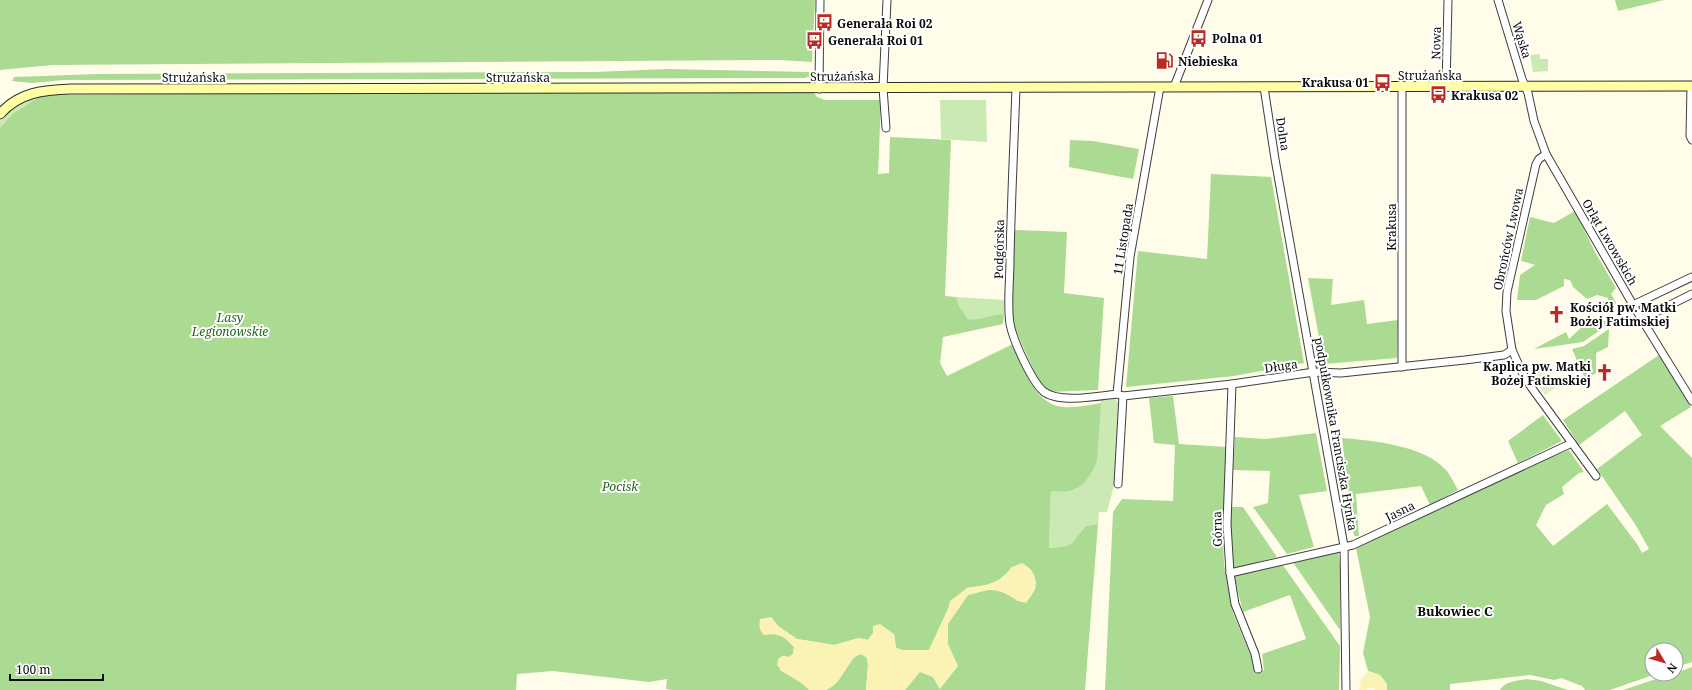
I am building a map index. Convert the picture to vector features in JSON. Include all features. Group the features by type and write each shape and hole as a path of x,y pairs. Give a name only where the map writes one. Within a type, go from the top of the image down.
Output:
{"main road":[{"name":"Strużańska","path":"0,114 10,105 28,94 46,90 71,89 818,89 1691,86"}],"street":[{"path":"818,89 820,0"},
{"path":"886,128 883,88 887,0"},
{"path":"1174,87 1208,0"},
{"name":"Nowa","path":"1446,87 1448,0"},
{"name":"Wąska","path":"1498,0 1525,87"},
{"path":"1691,86 1690,136 1692,140"},
{"name":"11 Listopada","path":"1118,484 1120,395 1130,257 1160,87"},
{"name":"Dolna","path":"1264,87 1280,185"},
{"name":"Krakusa","path":"1402,87 1402,367"},
{"name":"Orląt Lwowskich","path":"1525,87 1528,93 1534,121 1546,154 1633,305 1692,401"},
{"name":"Podgórska","path":"1016,88 1010,235 1010,324 1025,365 1033,379 1043,392 1053,396"},
{"name":"Obrońców Lwowa","path":"1546,154 1539,159 1536,164 1507,292 1506,311 1512,350 1531,387 1596,476"},
{"name":"podpułkownika Franciszka Hynka","path":"1280,185 1344,546 1346,690"},
{"path":"1633,305 1692,277"},
{"path":"1642,319 1692,294"},
{"name":"Długa","path":"1053,396 1064,398 1120,395 1232,384 1314,372 1328,373 1402,367 1492,357 1512,350"},
{"name":"Górna","path":"1232,384 1227,524 1230,572 1235,604 1254,654 1258,669"},
{"name":"Jasna","path":"1230,572 1344,546 1353,546 1572,443"}],"green space":[{"path":"0,0 815,0 812,62 780,60 52,65 0,70"},
{"path":"1615,0 1664,0 1618,11"},
{"path":"1540,54 1540,59 1548,59 1548,71 1533,72 1530,55"},
{"path":"667,69 809,72 809,76 805,78 64,80 32,83 12,81 14,77 97,74 595,72"},
{"path":"384,92 814,93 817,97 825,100 881,100 878,174 889,173 890,137 951,140 945,296 956,297 959,306 968,319 1004,314 1003,324 943,337 940,363 947,376 1013,344 1031,383 1045,400 1054,405 1064,407 1078,407 1101,403 1097,460 1091,474 1084,483 1075,489 1070,491 1051,491 1049,548 1069,545 1086,526 1098,524 1085,690 905,690 920,671 933,677 940,689 948,644 948,623 968,595 994,590 1005,593 1018,601 1031,596 1035,589 1036,581 1012,567 997,581 981,586 967,588 948,609 929,650 902,650 896,648 894,634 873,629 873,633 868,640 859,638 834,645 797,639 778,626 771,617 771,634 784,638 794,647 793,654 789,657 782,656 780,670 804,684 809,690 672,690 666,689 667,679 649,682 553,671 517,674 516,690 0,690 0,128 12,114 42,95"},
{"path":"36,97 34,100 12,114 0,128 0,121 12,109 26,100"},
{"path":"940,100 986,100 987,142 941,139"},
{"path":"1070,140 1093,141 1139,149 1133,179 1069,167"},
{"path":"1211,174 1271,177 1304,363 1234,376 1126,387 1138,251 1207,259"},
{"path":"1575,211 1595,252 1616,288 1611,294 1616,302 1614,310 1598,309 1598,303 1608,301 1608,298 1597,295 1587,299 1573,287 1570,280 1564,279 1564,286 1536,300 1517,300 1520,275 1535,265 1521,261 1530,217 1554,223"},
{"path":"1014,230 1067,232 1064,293 1104,298 1098,390 1049,392 1037,378 1012,322"},
{"path":"1308,278 1333,279 1331,305 1364,300 1367,324 1398,320 1397,358 1324,364"},
{"path":"956,297 1004,300 1004,314 968,319 959,306"},
{"path":"1593,319 1612,322 1583,342 1534,349 1566,332 1569,339 1584,325 1589,324"},
{"path":"1609,329 1608,347 1596,353 1596,373 1582,381 1580,378 1584,376 1572,349 1584,346"},
{"path":"1659,355 1691,407 1660,426 1692,458 1692,662 1684,664 1684,642 1644,642 1644,678 1610,690 1585,690 1582,686 1561,678 1554,680 1530,675 1450,684 1450,690 1387,690 1387,684 1380,675 1368,671 1363,653 1370,617 1356,548 1521,469 1569,450 1584,472 1579,473 1562,487 1564,494 1546,505 1536,525 1553,546 1607,504 1642,553 1649,549 1635,524 1597,469 1642,435 1625,411 1579,445 1563,420"},
{"path":"1543,369 1555,388 1545,395 1532,376"},
{"path":"1173,396 1179,444 1227,447 1223,534 1224,564 1233,613 1252,659 1255,673 1264,670 1262,654 1306,639 1290,595 1243,612 1234,576 1282,564 1340,646 1339,690 1105,690 1113,512 1122,499 1173,501 1175,445 1154,443 1149,398"},
{"path":"1100,398 1115,399 1119,403 1116,478 1107,512 1099,512 1098,524 1086,526 1069,545 1049,548 1051,491 1069,491 1076,489 1089,477 1101,403"},
{"path":"1543,415 1562,441 1518,463 1508,441"},
{"path":"1316,433 1327,491 1299,495 1314,547 1287,554 1253,507 1268,503 1270,471 1233,470 1235,437 1265,439"},
{"path":"1342,438 1368,440 1397,446 1425,455 1436,461 1445,469 1458,490 1430,505 1421,486 1356,494 1359,536 1354,536"},
{"path":"1232,507 1243,507 1277,557 1233,569 1230,534"},
{"path":"1338,549 1340,567 1340,630 1292,561"},
{"path":"862,654 867,658 868,665 866,690 826,690 838,681 854,657"},
{"path":"1692,667 1692,690 1623,690 1647,682 1684,682 1684,670"},
{"path":"1526,679 1541,681 1568,690 1500,690 1508,683"}],"sand":[{"path":"1022,563 1028,567 1035,576 1035,587 1026,603 1018,601 1006,593 992,589 968,595 948,624 948,644 958,666 940,689 933,677 920,672 905,690 866,690 868,665 867,658 861,654 852,660 841,677 831,687 825,690 809,690 780,669 777,665 778,659 782,656 789,657 793,654 794,647 788,640 781,636 774,634 764,635 761,632 760,619 771,617 778,626 797,639 834,645 859,638 868,640 873,633 873,626 880,624 894,634 896,648 902,650 929,650 948,609 950,601 967,588 986,585 1002,579 1012,567"},
{"path":"1368,671 1380,675 1387,684 1387,690 1375,690 1372,687 1366,690 1359,690 1361,680"}],"place":[{"name":"Generała Roi 02","path":"824,23"},
{"name":"Polna 01","path":"1199,38"},
{"name":"Generała Roi 01","path":"815,40"},
{"name":"Niebieska","path":"1165,61"},
{"name":"Krakusa 01","path":"1382,82"},
{"name":"Krakusa 02","path":"1438,95"},
{"name":"Kościół pw. Matki Bożej Fatimskiej","path":"1557,314"},
{"name":"Kaplica pw. Matki Bożej Fatimskiej","path":"1604,373"}],"district":[{"name":"Bukowiec C","path":"1455,611"}],"park label":[{"name":"Lasy Legionowskie","path":"230,324"},
{"name":"Pocisk","path":"620,486"}]}
